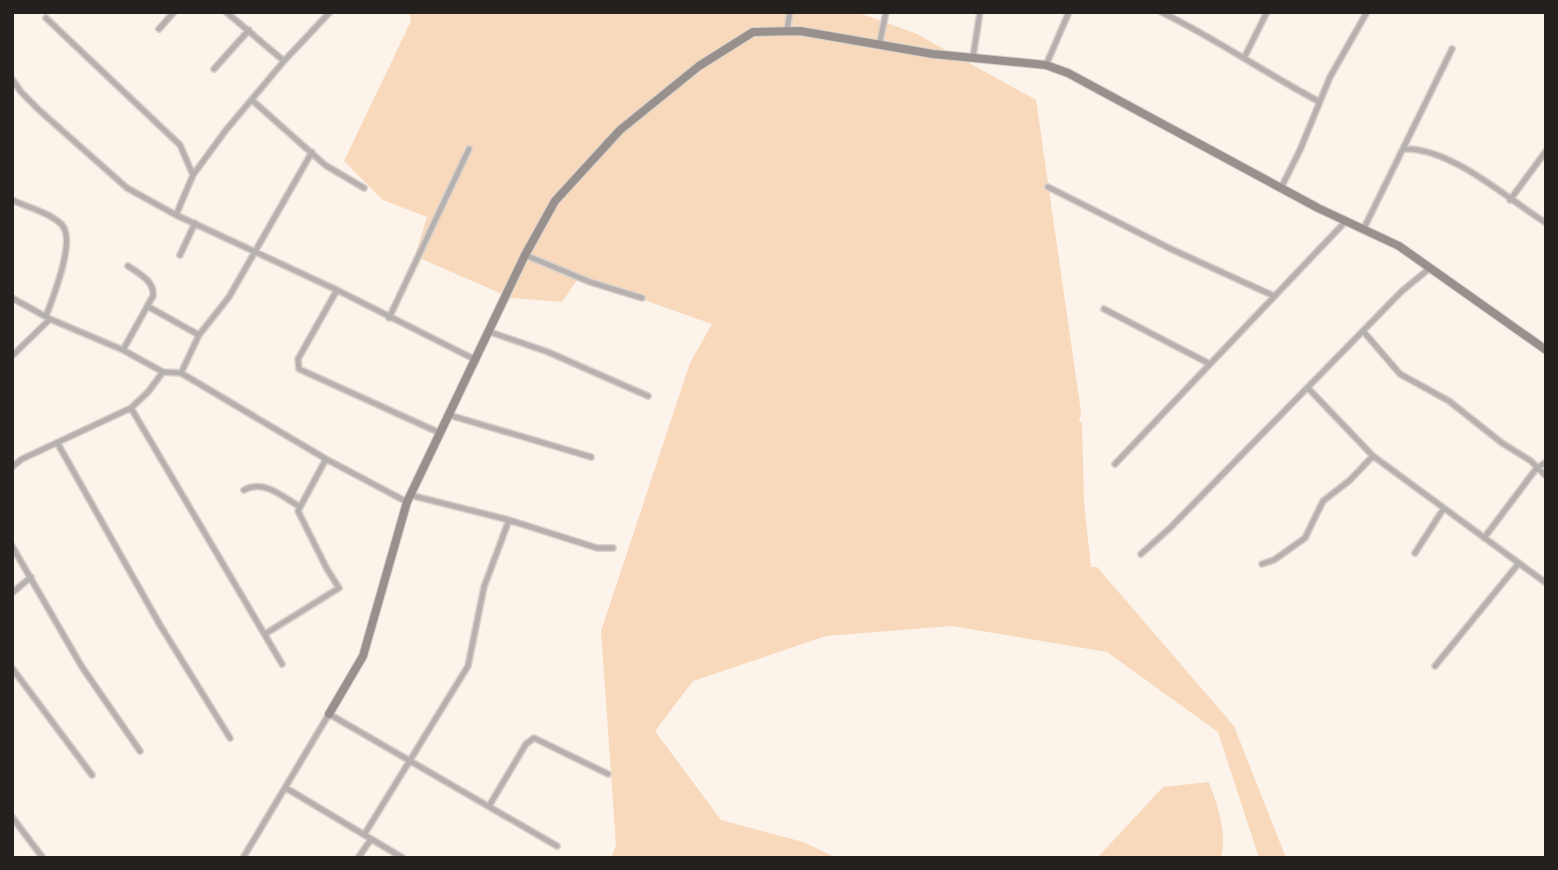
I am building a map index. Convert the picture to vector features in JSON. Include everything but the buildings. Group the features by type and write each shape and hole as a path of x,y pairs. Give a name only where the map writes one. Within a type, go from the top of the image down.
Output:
{"street":[{"path":"159,29 174,12"},
{"path":"226,12 284,61"},
{"path":"176,215 193,175 284,61 330,12"},
{"path":"787,30 790,12"},
{"path":"879,46 886,12"},
{"path":"973,57 980,12"},
{"path":"1046,65 1069,12"},
{"path":"1244,58 1267,12"},
{"path":"1281,188 1300,150 1318,101 1367,12"},
{"path":"1164,13 1244,58 1275,79 1318,101"},
{"path":"46,18 180,145 193,175"},
{"path":"214,69 250,30"},
{"path":"243,858 363,656 409,499 525,255 555,201 620,130 699,66 753,32 787,30 879,46 1046,65 1068,73 1281,188 1399,246 1546,350"},
{"path":"1364,228 1452,49"},
{"path":"12,79 39,110 127,188 176,215 337,290 476,360"},
{"path":"252,100 343,178 364,188"},
{"path":"389,318 469,149"},
{"path":"1403,149 1413,149 1455,161 1546,223"},
{"path":"1510,200 1546,151"},
{"path":"181,373 199,335 229,297 312,152"},
{"path":"1048,187 1171,249 1274,296"},
{"path":"12,200 55,220 64,226 66,234 61,276 48,317 12,356"},
{"path":"1115,464 1346,221"},
{"path":"180,255 195,223"},
{"path":"525,255 590,282 642,298"},
{"path":"123,350 154,290 150,282 128,266"},
{"path":"1140,554 1170,528 1402,291 1430,268"},
{"path":"337,290 298,359 299,369 440,433"},
{"path":"12,298 123,350 163,372 181,373 326,459 409,499 509,520 597,548 613,548"},
{"path":"148,306 199,335"},
{"path":"1104,309 1210,364"},
{"path":"1363,331 1400,374 1449,401 1502,443 1531,461 1536,469 1546,476"},
{"path":"490,332 548,352 648,397"},
{"path":"12,467 22,459 131,408 148,393 163,372"},
{"path":"1308,388 1373,456 1546,583"},
{"path":"131,408 282,664"},
{"path":"449,415 591,457"},
{"path":"58,444 160,625 230,738"},
{"path":"1262,564 1274,560 1304,538 1324,500 1349,481 1373,456"},
{"path":"265,634 339,587 298,512 326,459"},
{"path":"1483,538 1536,469 1546,462"},
{"path":"244,490 252,485 262,486 300,507"},
{"path":"1415,553 1444,508"},
{"path":"364,835 468,666 484,587 509,520"},
{"path":"12,545 82,667 140,751"},
{"path":"1435,666 1519,563"},
{"path":"12,593 31,578"},
{"path":"12,668 92,775"},
{"path":"329,714 557,846"},
{"path":"489,806 526,744 534,738 608,774"},
{"path":"286,788 403,858"},
{"path":"12,817 43,858"},
{"path":"358,858 371,839"}],"shaded area":[{"path":"409,12 856,12 915,33 1036,100 1081,412 1079,422 1082,422 1084,502 1091,567 1097,567 1234,726 1286,858 1259,858 1218,732 1107,652 952,626 826,636 693,681 655,731 721,820 803,842 837,858 611,858 616,845 601,631 690,363 712,324 579,277 562,302 511,298 415,256 427,217 383,200 344,161 411,21"},
{"path":"1209,782 1222,829 1221,858 1097,858 1163,787"}]}
